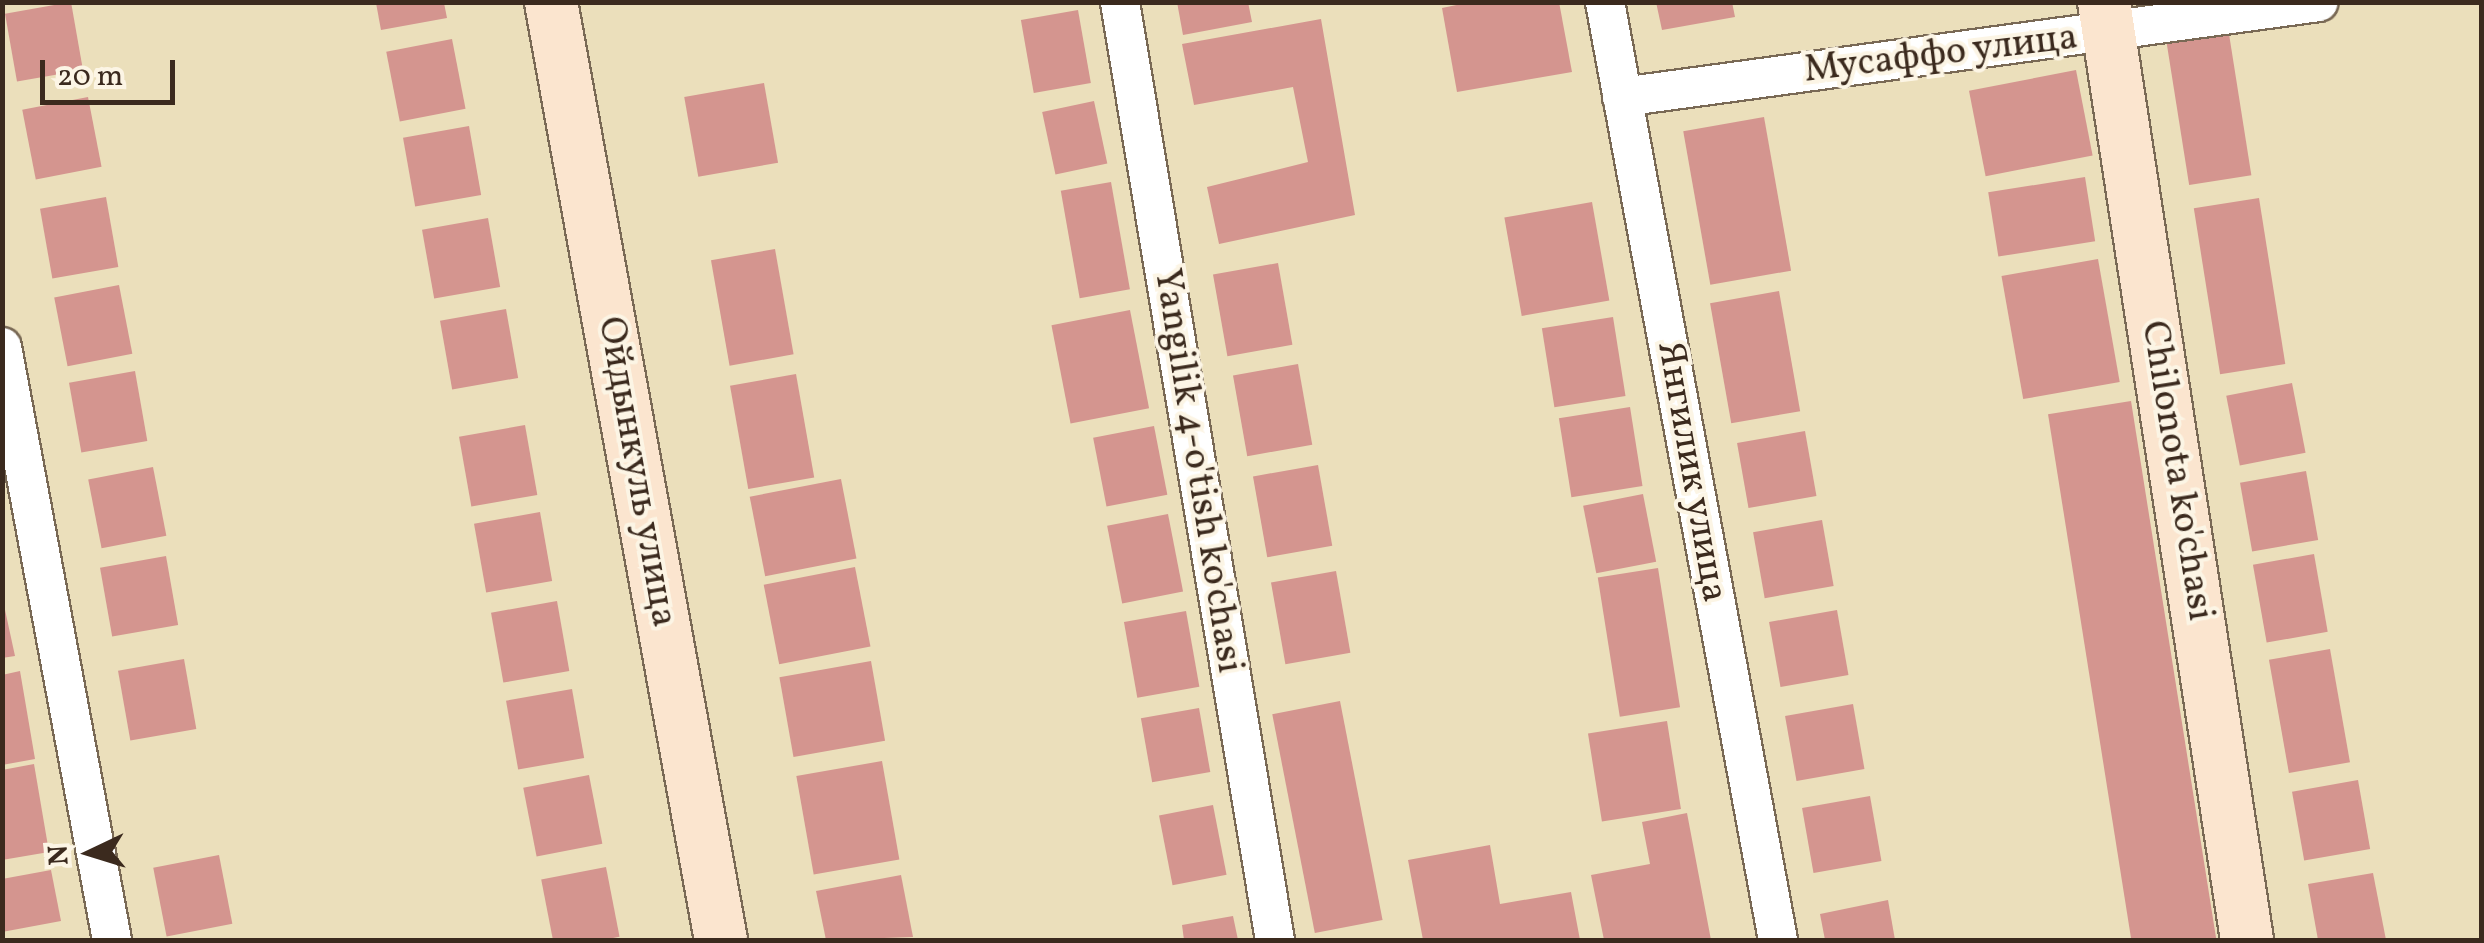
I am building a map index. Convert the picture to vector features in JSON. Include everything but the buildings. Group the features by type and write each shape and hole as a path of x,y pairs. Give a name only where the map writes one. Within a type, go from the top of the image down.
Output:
{"street":[{"name":"Ойдынкуль улица","path":"552,2 721,940"},
{"name":"Yangilik 4-o'tish ko'chasi","path":"1120,2 1275,940"},
{"name":"Янгилик улица","path":"1606,2 1778,940"},
{"name":"Мусаффо улица","path":"1622,97 2107,18 2319,2"},
{"name":"Chilonota ko'chasi","path":"2107,18 2247,940"},
{"path":"2,347 112,940"}]}
